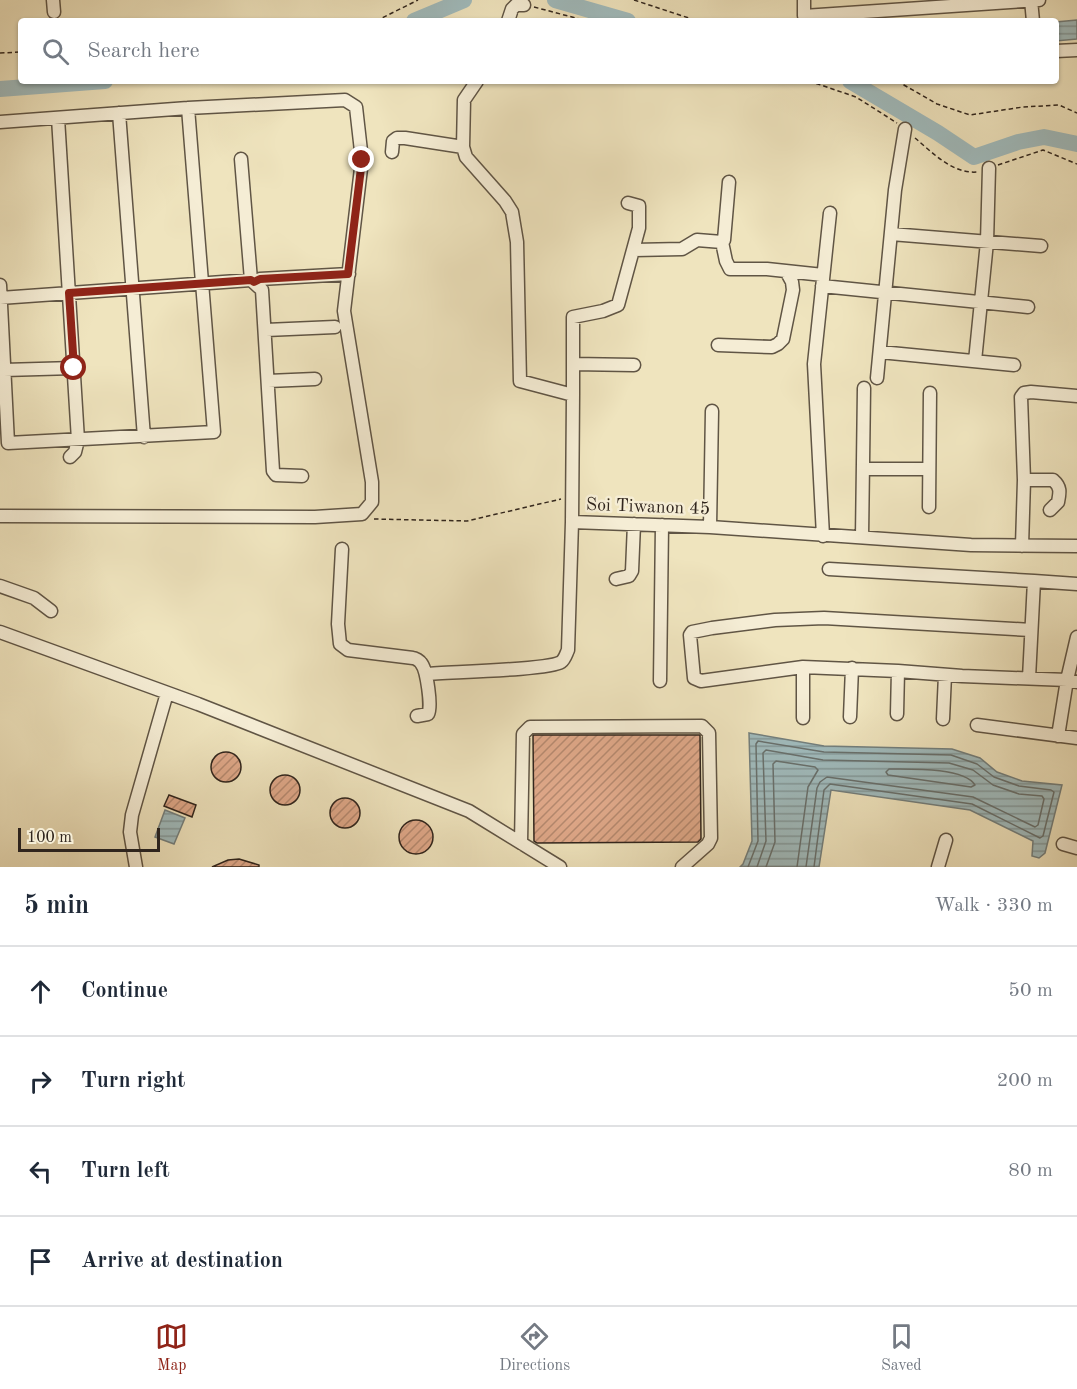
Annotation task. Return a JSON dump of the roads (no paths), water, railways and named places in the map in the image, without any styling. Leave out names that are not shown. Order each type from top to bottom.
[{"type":"street","points":[[804,0],[804,16],[1038,0]]},
{"type":"street","points":[[1031,0],[1033,18]]},
{"type":"street","points":[[509,18],[516,5],[524,5]]},
{"type":"street","points":[[1059,51],[1077,50]]},
{"type":"street","points":[[475,84],[464,100],[463,147],[466,157],[512,212],[517,242],[520,381],[573,395]]},
{"type":"street","points":[[0,122],[188,108],[345,100],[356,107],[362,160],[344,311],[372,482],[372,502],[362,514],[315,517],[0,516]]},
{"type":"street","points":[[0,285],[8,443],[214,432],[188,108]]},
{"type":"street","points":[[119,113],[144,437]]},
{"type":"street","points":[[58,118],[78,440],[75,452],[70,457]]},
{"type":"street","points":[[877,378],[904,129]]},
{"type":"street","points":[[392,152],[393,141],[397,138],[463,147]]},
{"type":"street","points":[[241,159],[253,281],[262,290],[274,474],[303,476]]},
{"type":"street","points":[[975,361],[987,242],[989,168]]},
{"type":"street","points":[[729,182],[722,242],[730,269],[786,271],[822,281],[885,292],[1028,307]]},
{"type":"street","points":[[628,203],[639,206],[640,221],[634,250],[682,249],[697,240],[722,242]]},
{"type":"street","points":[[824,536],[814,364],[830,213]]},
{"type":"street","points":[[891,234],[1041,246]]},
{"type":"street","name":"Soi Tiwanon 45","points":[[634,250],[618,305],[603,311],[573,317],[572,522],[711,527],[971,545],[1077,546]]},
{"type":"street","points":[[718,345],[772,346],[783,339],[792,290],[792,282],[786,271]]},
{"type":"street","points":[[0,298],[348,274]]},
{"type":"street","points":[[266,330],[334,327]]},
{"type":"street","points":[[880,352],[1014,365]]},
{"type":"street","points":[[573,364],[634,365]]},
{"type":"street","points":[[4,370],[74,368]]},
{"type":"street","points":[[268,381],[315,380]]},
{"type":"street","points":[[862,537],[864,387]]},
{"type":"street","points":[[1022,546],[1024,480],[1021,397],[1024,393],[1031,392],[1077,396]]},
{"type":"street","points":[[929,507],[930,393]]},
{"type":"street","points":[[711,527],[712,411]]},
{"type":"street","points":[[863,469],[929,469]]},
{"type":"street","points":[[1024,480],[1053,480],[1056,483],[1060,493],[1058,502],[1050,510]]},
{"type":"street","points":[[427,674],[539,666],[560,662],[566,656],[572,522]]},
{"type":"street","points":[[616,579],[629,576],[632,571],[634,524]]},
{"type":"street","points":[[660,681],[662,525]]},
{"type":"street","points":[[342,549],[338,624],[340,644],[348,650],[413,658],[421,662],[427,674],[431,709],[428,714],[417,716]]},
{"type":"street","points":[[829,569],[1077,584]]},
{"type":"street","points":[[1029,678],[1034,581]]},
{"type":"street","points":[[0,586],[34,598],[51,611]]},
{"type":"street","points":[[1031,630],[824,618],[775,620],[712,628],[693,632],[690,635],[695,680],[701,681],[803,667],[1072,681]]},
{"type":"street","points":[[0,632],[167,693],[469,811],[560,867]]},
{"type":"street","points":[[1058,736],[1072,681],[1077,637]]},
{"type":"street","points":[[802,718],[803,667]]},
{"type":"street","points":[[850,717],[852,668]]},
{"type":"street","points":[[897,714],[898,671]]},
{"type":"street","points":[[943,719],[945,675]]},
{"type":"street","points":[[136,867],[130,832],[132,815],[167,693]]},
{"type":"street","points":[[977,725],[1077,738]]},
{"type":"street","points":[[520,843],[523,734],[526,729],[702,726],[709,734],[711,838],[708,844],[682,867]]},
{"type":"street","points":[[938,867],[946,840]]},
{"type":"street","points":[[1063,844],[1077,848]]},
{"type":"water","points":[[1077,20],[1077,39],[1059,41],[1059,22]]},
{"type":"water","points":[[749,733],[824,746],[952,749],[980,758],[997,772],[1022,781],[1062,785],[1045,853],[1039,858],[1032,856],[1033,841],[970,810],[831,790],[819,867],[740,867],[752,841]]},
{"type":"water","points":[[165,810],[185,818],[174,844],[155,837]]},
{"type":"waterway","points":[[421,18],[464,0]]},
{"type":"waterway","points":[[555,0],[618,18]]},
{"type":"waterway","points":[[0,89],[66,84]]},
{"type":"waterway","points":[[855,84],[974,157],[1018,142],[1044,137],[1077,144]]}]
